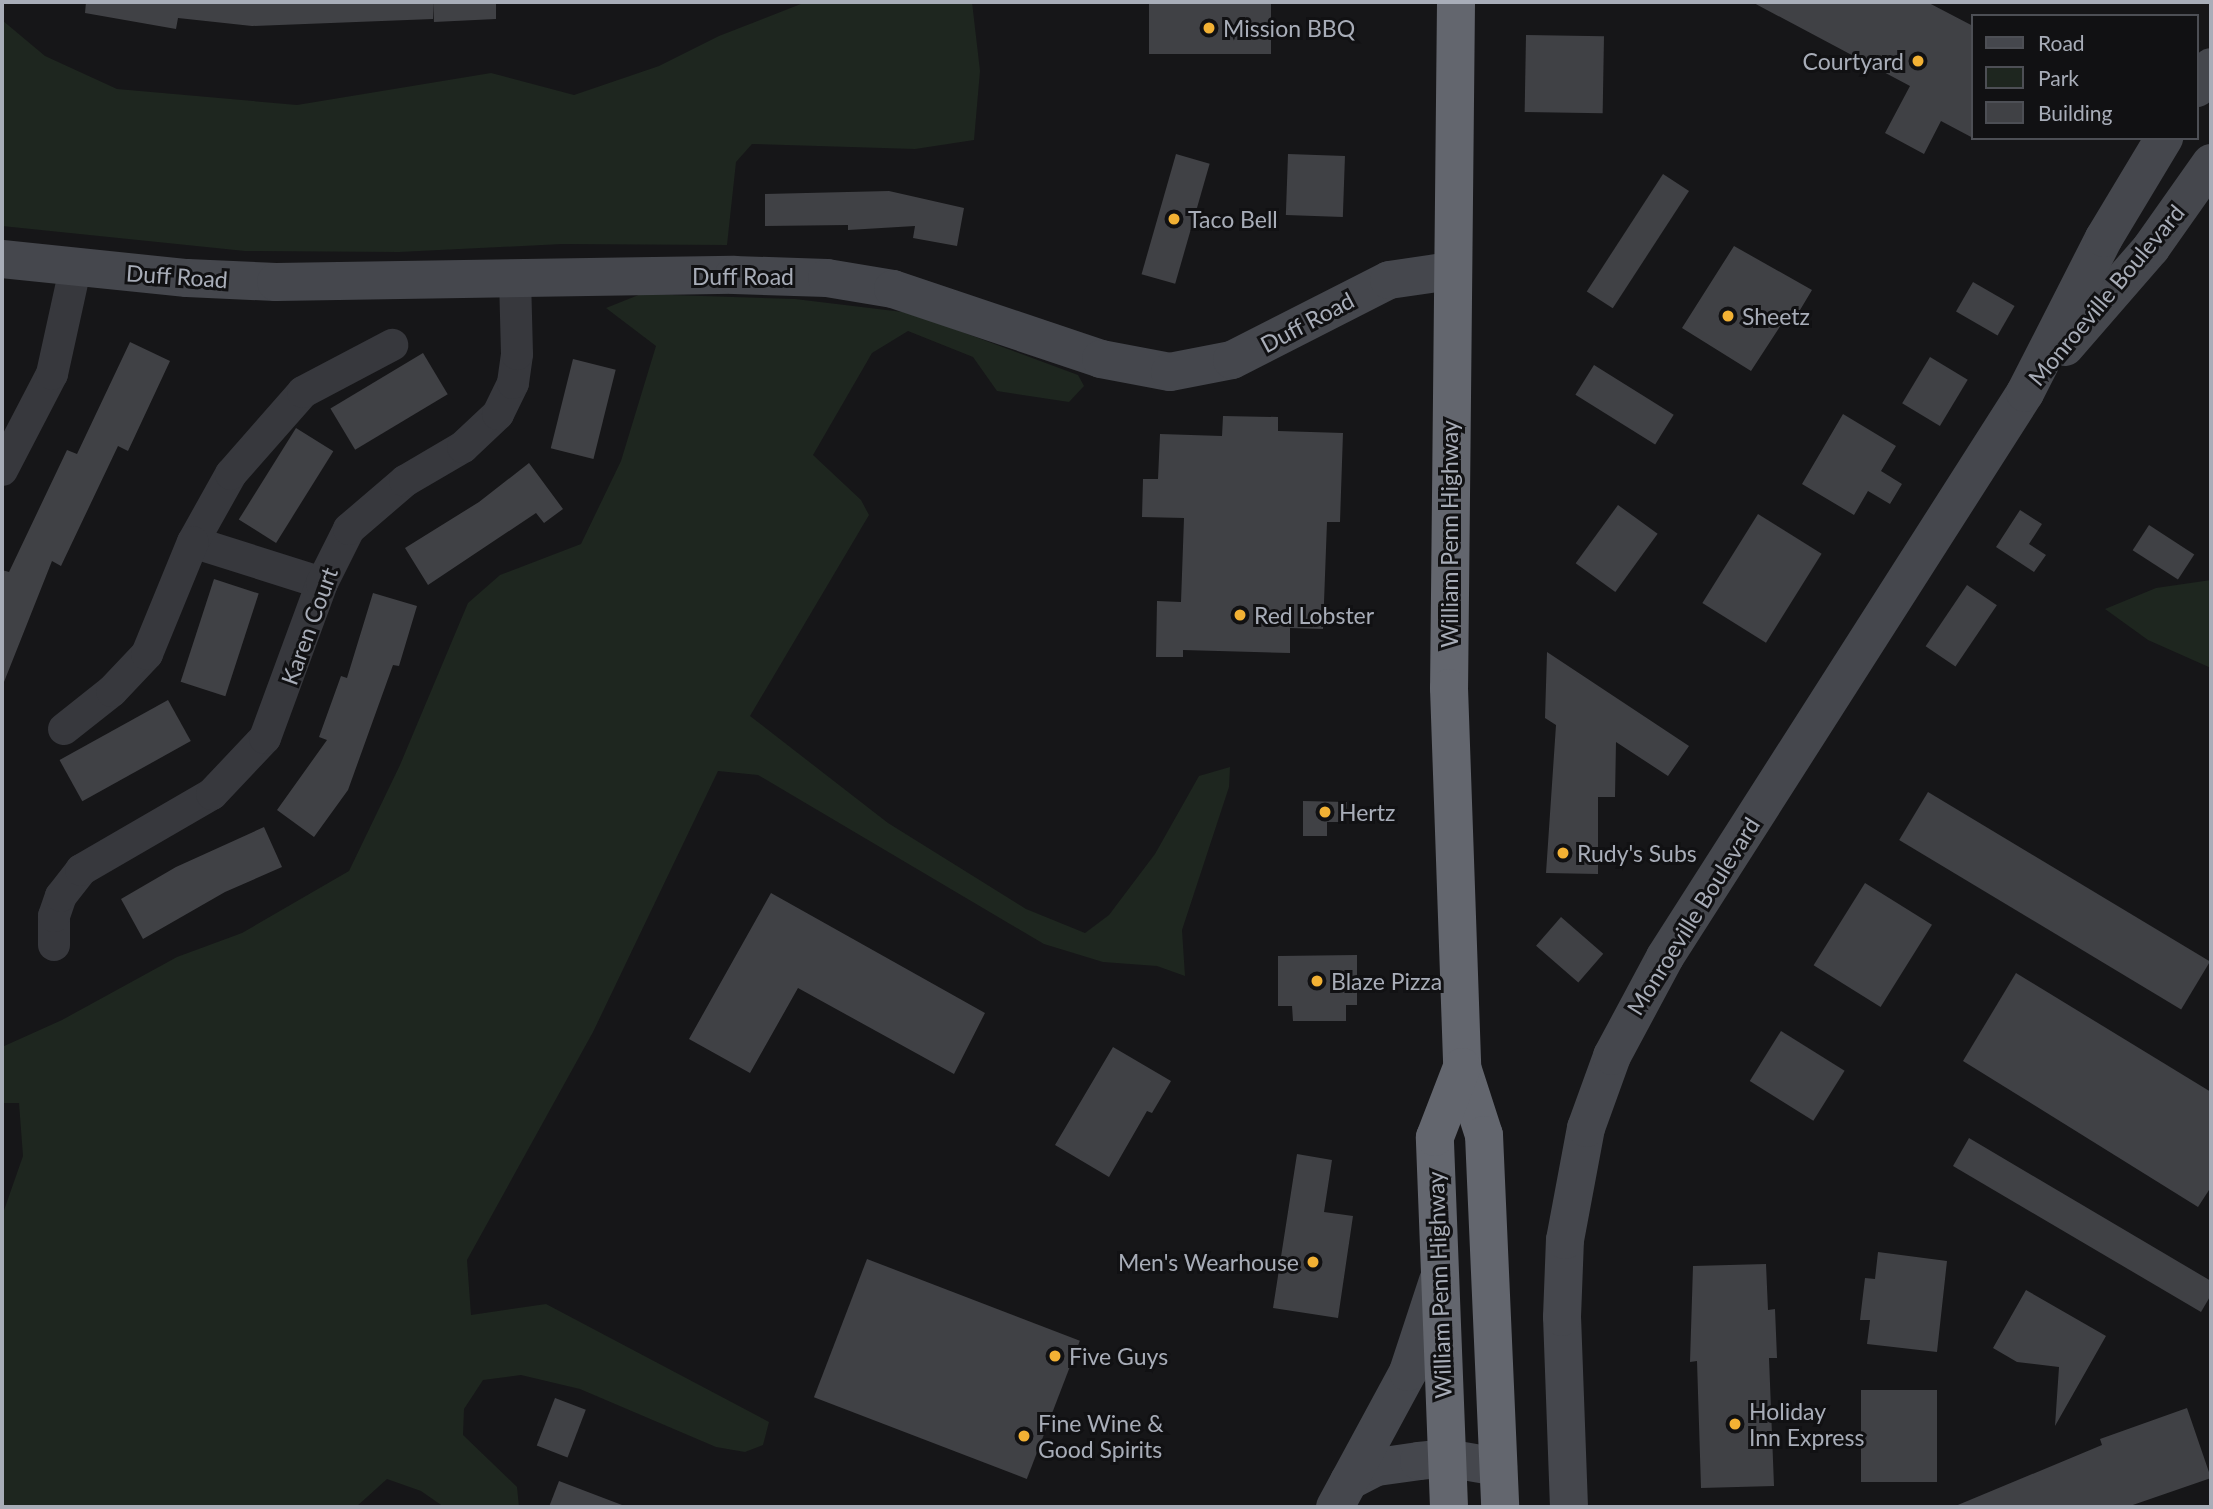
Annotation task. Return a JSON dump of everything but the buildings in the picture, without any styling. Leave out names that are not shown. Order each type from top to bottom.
[{"type":"highway","name":"William Penn Highway","points":[[1456,2],[1448,639],[1462,1067],[1484,1135],[1500,1507]]},
{"type":"highway","name":"William Penn Highway","points":[[1448,1483],[1438,1281],[1435,1137],[1462,1067]]},
{"type":"main road","points":[[2199,85],[2211,67]]},
{"type":"main road","name":"Monroeville Boulevard","points":[[1569,1507],[1562,1317],[1565,1240],[1586,1128],[1612,1056],[1665,957],[2025,393],[2104,238],[2163,140]]},
{"type":"main road","name":"Monroeville Boulevard","points":[[2025,393],[2151,248],[2211,163]]},
{"type":"main road","name":"Duff Road","points":[[2,260],[75,269],[276,282],[734,275],[860,282],[929,300],[1101,359],[1170,372],[1233,360],[1389,280],[1451,271]]},
{"type":"main road","points":[[1348,1499],[1408,1372],[1438,1281]]},
{"type":"main road","points":[[1348,1499],[1377,1466],[1448,1483],[1498,1467]]},
{"type":"street","points":[[2,470],[52,374],[75,269]]},
{"type":"street","name":"Karen Court","points":[[54,945],[54,916],[61,896],[81,870],[212,794],[265,738],[322,583],[349,529],[371,507],[463,446],[498,414],[513,383],[517,354],[515,279]]},
{"type":"street","points":[[64,729],[112,691],[147,654],[193,542],[231,474],[303,392],[392,345]]},
{"type":"street","points":[[193,542],[322,583]]},
{"type":"green space","points":[[806,2],[972,2],[980,71],[974,140],[915,149],[752,144],[736,162],[727,245],[562,244],[399,252],[245,251],[2,226],[2,20],[45,56],[117,89],[297,105],[491,73],[574,95],[659,66],[719,36]]},
{"type":"green space","points":[[641,294],[795,299],[911,313],[1078,375],[1084,386],[1069,402],[997,391],[973,357],[908,331],[872,353],[813,455],[861,500],[869,515],[750,716],[888,823],[1026,909],[1085,933],[1109,915],[1155,854],[1199,776],[1230,767],[1229,787],[1182,930],[1185,976],[1157,966],[1103,962],[1044,944],[758,775],[718,771],[593,1032],[467,1260],[471,1315],[546,1304],[769,1422],[763,1445],[745,1452],[716,1447],[580,1389],[521,1375],[483,1380],[464,1409],[463,1435],[517,1487],[519,1507],[444,1507],[421,1491],[387,1479],[356,1507],[2,1507],[2,1216],[23,1156],[19,1103],[2,1103],[2,1047],[62,1020],[177,957],[242,933],[349,871],[400,765],[468,603],[500,575],[581,544],[621,461],[656,346],[606,308]]},
{"type":"green space","points":[[2211,580],[2211,668],[2148,640],[2105,609],[2156,588]]},
{"type":"place","name":"Mission BBQ","points":[[1209,28]]},
{"type":"place","name":"Courtyard","points":[[1918,61]]},
{"type":"place","name":"Taco Bell","points":[[1174,219]]},
{"type":"place","name":"Sheetz","points":[[1728,316]]},
{"type":"place","name":"Red Lobster","points":[[1240,615]]},
{"type":"place","name":"Hertz","points":[[1325,812]]},
{"type":"place","name":"Rudy's Subs","points":[[1563,853]]},
{"type":"place","name":"Blaze Pizza","points":[[1317,981]]},
{"type":"place","name":"Men's Wearhouse","points":[[1313,1262]]},
{"type":"place","name":"Five Guys","points":[[1055,1356]]},
{"type":"place","name":"Holiday Inn Express","points":[[1735,1424]]},
{"type":"place","name":"Fine Wine & Good Spirits","points":[[1024,1436]]}]
